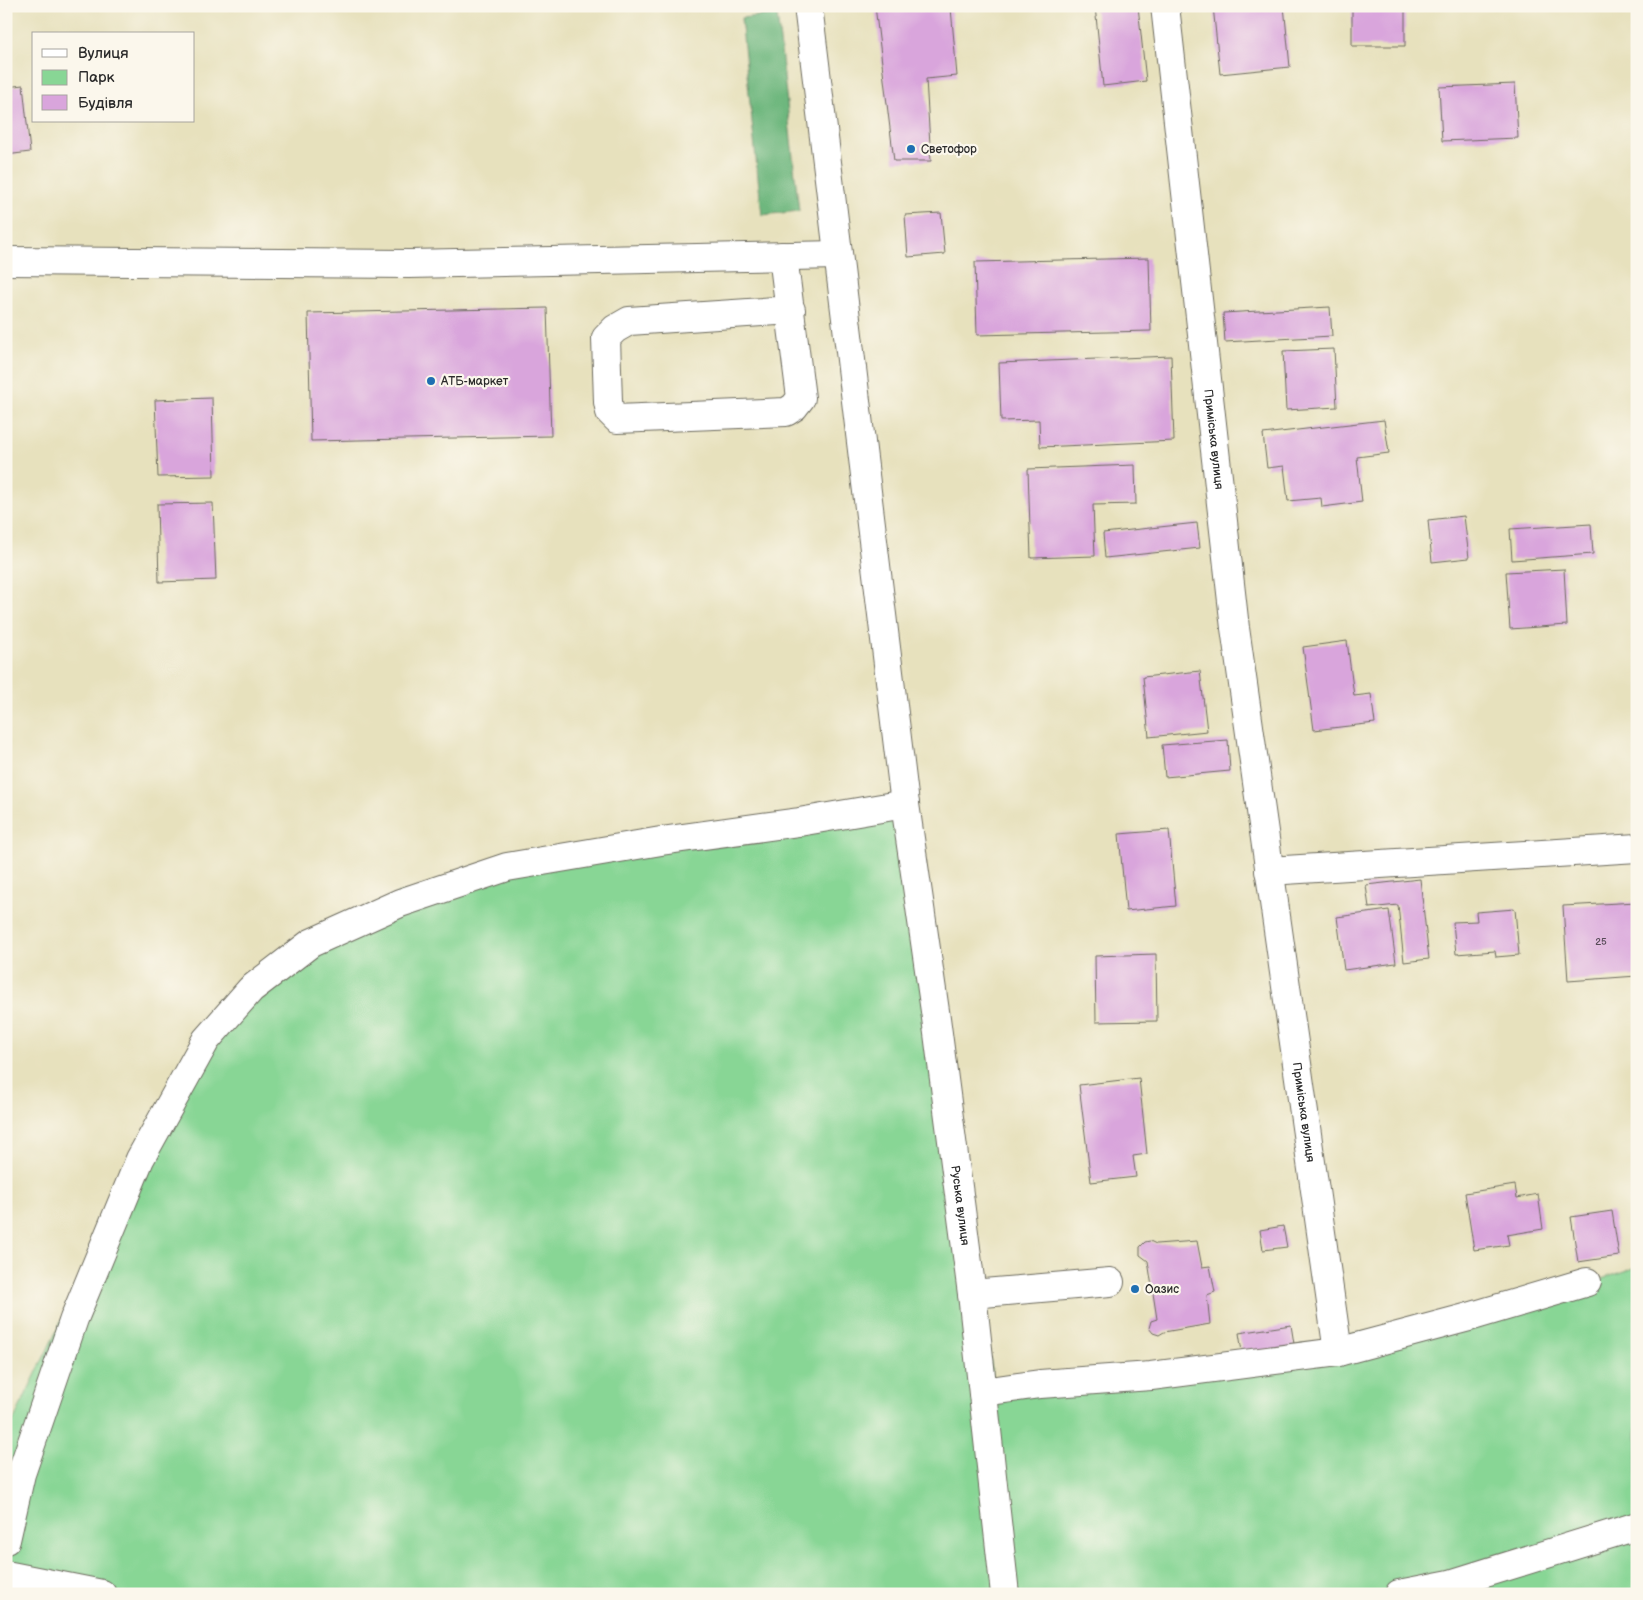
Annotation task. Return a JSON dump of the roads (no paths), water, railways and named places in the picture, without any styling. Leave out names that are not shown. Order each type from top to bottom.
[{"type":"main road","name":"Руська вулиця","points":[[808,6],[905,804],[936,1018],[972,1294],[1005,1594]]},
{"type":"main road","name":"Приміська вулиця","points":[[1165,6],[1234,628],[1338,1352]]},
{"type":"main road","points":[[6,261],[410,264],[838,255]]},
{"type":"main road","points":[[783,256],[791,310],[801,398],[794,407],[786,412],[617,419],[610,412],[606,338],[615,329],[629,321],[791,310]]},
{"type":"main road","points":[[6,1540],[21,1474],[74,1318],[140,1159],[206,1040],[251,989],[311,943],[400,903],[507,868],[661,841],[799,822],[905,804]]},
{"type":"main road","points":[[1269,872],[1637,848]]},
{"type":"main road","points":[[972,1294],[1110,1282]]},
{"type":"main road","points":[[983,1392],[1040,1384],[1151,1376],[1338,1352],[1587,1282]]},
{"type":"main road","points":[[1399,1594],[1450,1584],[1637,1526]]},
{"type":"main road","points":[[6,1574],[102,1594]]},
{"type":"place","name":"Светофор","points":[[911,149]]},
{"type":"place","name":"АТБ-маркет","points":[[431,381]]},
{"type":"place","name":"Оазис","points":[[1135,1289]]}]
